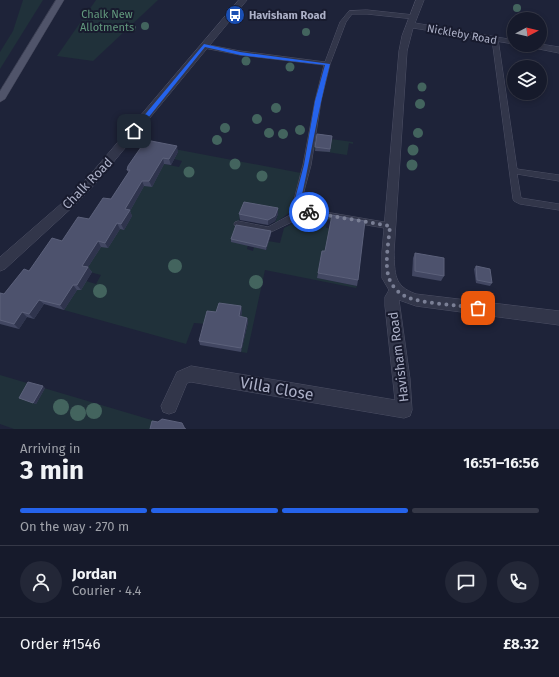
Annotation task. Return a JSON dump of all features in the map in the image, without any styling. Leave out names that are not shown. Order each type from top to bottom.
[{"type":"main road","points":[[0,99],[60,0]]},
{"type":"street","name":"Chalk Road","points":[[0,265],[73,200],[93,179],[124,144],[243,0]]},
{"type":"street","points":[[420,0],[403,51],[390,226],[388,272],[390,280],[397,291],[404,296],[416,300],[559,318]]},
{"type":"street","name":"Nickleby Road","points":[[412,21],[507,41]]},
{"type":"street","points":[[547,48],[559,50]]},
{"type":"street","name":"Havisham Road","points":[[397,291],[392,297],[392,306],[402,379],[404,410]]},
{"type":"street","name":"Villa Close","points":[[169,406],[182,377],[191,374],[404,410]]},
{"type":"lane","points":[[293,218],[307,165],[318,101],[327,64],[343,22],[351,12],[367,12],[412,21]]},
{"type":"lane","points":[[495,39],[517,199],[520,201],[559,208]]},
{"type":"lane","points":[[204,46],[240,53],[327,64]]},
{"type":"lane","points":[[513,171],[559,178]]},
{"type":"lane","points":[[238,224],[269,230],[302,213],[312,212],[390,226]]},
{"type":"green space","points":[[23,0],[43,0],[0,69],[0,52],[13,31]]},
{"type":"green space","name":"Chalk New Allotments","points":[[96,0],[158,0],[93,61],[57,56]]},
{"type":"green space","points":[[316,137],[353,142],[353,144],[349,143],[347,155],[313,150]]},
{"type":"green space","points":[[153,145],[301,173],[289,213],[275,223],[278,214],[244,208],[235,230],[248,245],[247,249],[253,251],[254,247],[266,250],[268,241],[280,243],[284,228],[310,215],[354,222],[354,225],[327,220],[326,228],[330,228],[328,257],[321,256],[319,267],[327,268],[318,278],[357,286],[356,288],[265,270],[247,353],[241,352],[248,322],[240,321],[242,311],[207,324],[194,323],[186,344],[64,310],[74,294],[59,282],[86,281],[96,284],[101,275],[86,271],[95,223],[124,230],[132,216],[122,213],[135,202],[143,186],[148,186],[144,160],[179,167],[182,161],[174,159],[178,153]]},
{"type":"green space","points":[[0,375],[155,421],[151,429],[14,429],[0,424]]},
{"type":"building","points":[[317,134],[332,136],[330,149],[315,147]]},
{"type":"building","points":[[146,140],[177,146],[169,159],[163,158],[149,181],[142,181],[125,209],[130,210],[121,224],[117,223],[105,243],[98,241],[82,266],[88,267],[77,285],[73,285],[60,305],[39,300],[29,314],[22,312],[14,324],[0,320],[0,293],[4,294],[24,269],[29,271],[52,238],[62,241],[78,217],[89,219],[103,198],[111,199],[130,170],[127,170],[128,166]]},
{"type":"building","points":[[244,202],[278,208],[275,216],[268,220],[239,214]]},
{"type":"building","points":[[332,215],[365,221],[358,280],[318,273],[322,251],[325,251]]},
{"type":"building","points":[[236,225],[271,231],[266,247],[231,239]]},
{"type":"building","points":[[415,253],[444,258],[444,276],[415,271]]},
{"type":"building","points":[[476,266],[490,269],[492,283],[477,280]]},
{"type":"building","points":[[219,303],[241,306],[239,316],[247,318],[241,348],[199,341],[207,311],[216,312]]},
{"type":"building","points":[[28,382],[43,386],[33,403],[19,398]]},
{"type":"building","points":[[162,419],[182,423],[185,429],[150,429],[152,421],[158,422]]},
{"type":"way so far","points":[[309,212],[345,217],[390,226],[388,272],[389,278],[397,291],[411,299],[478,308]]},
{"type":"place","name":"Havisham Road","points":[[235,15]]},
{"type":"route","points":[[134,131],[204,46],[240,53],[327,64],[318,101],[307,165],[293,218],[302,213],[309,212]]}]
